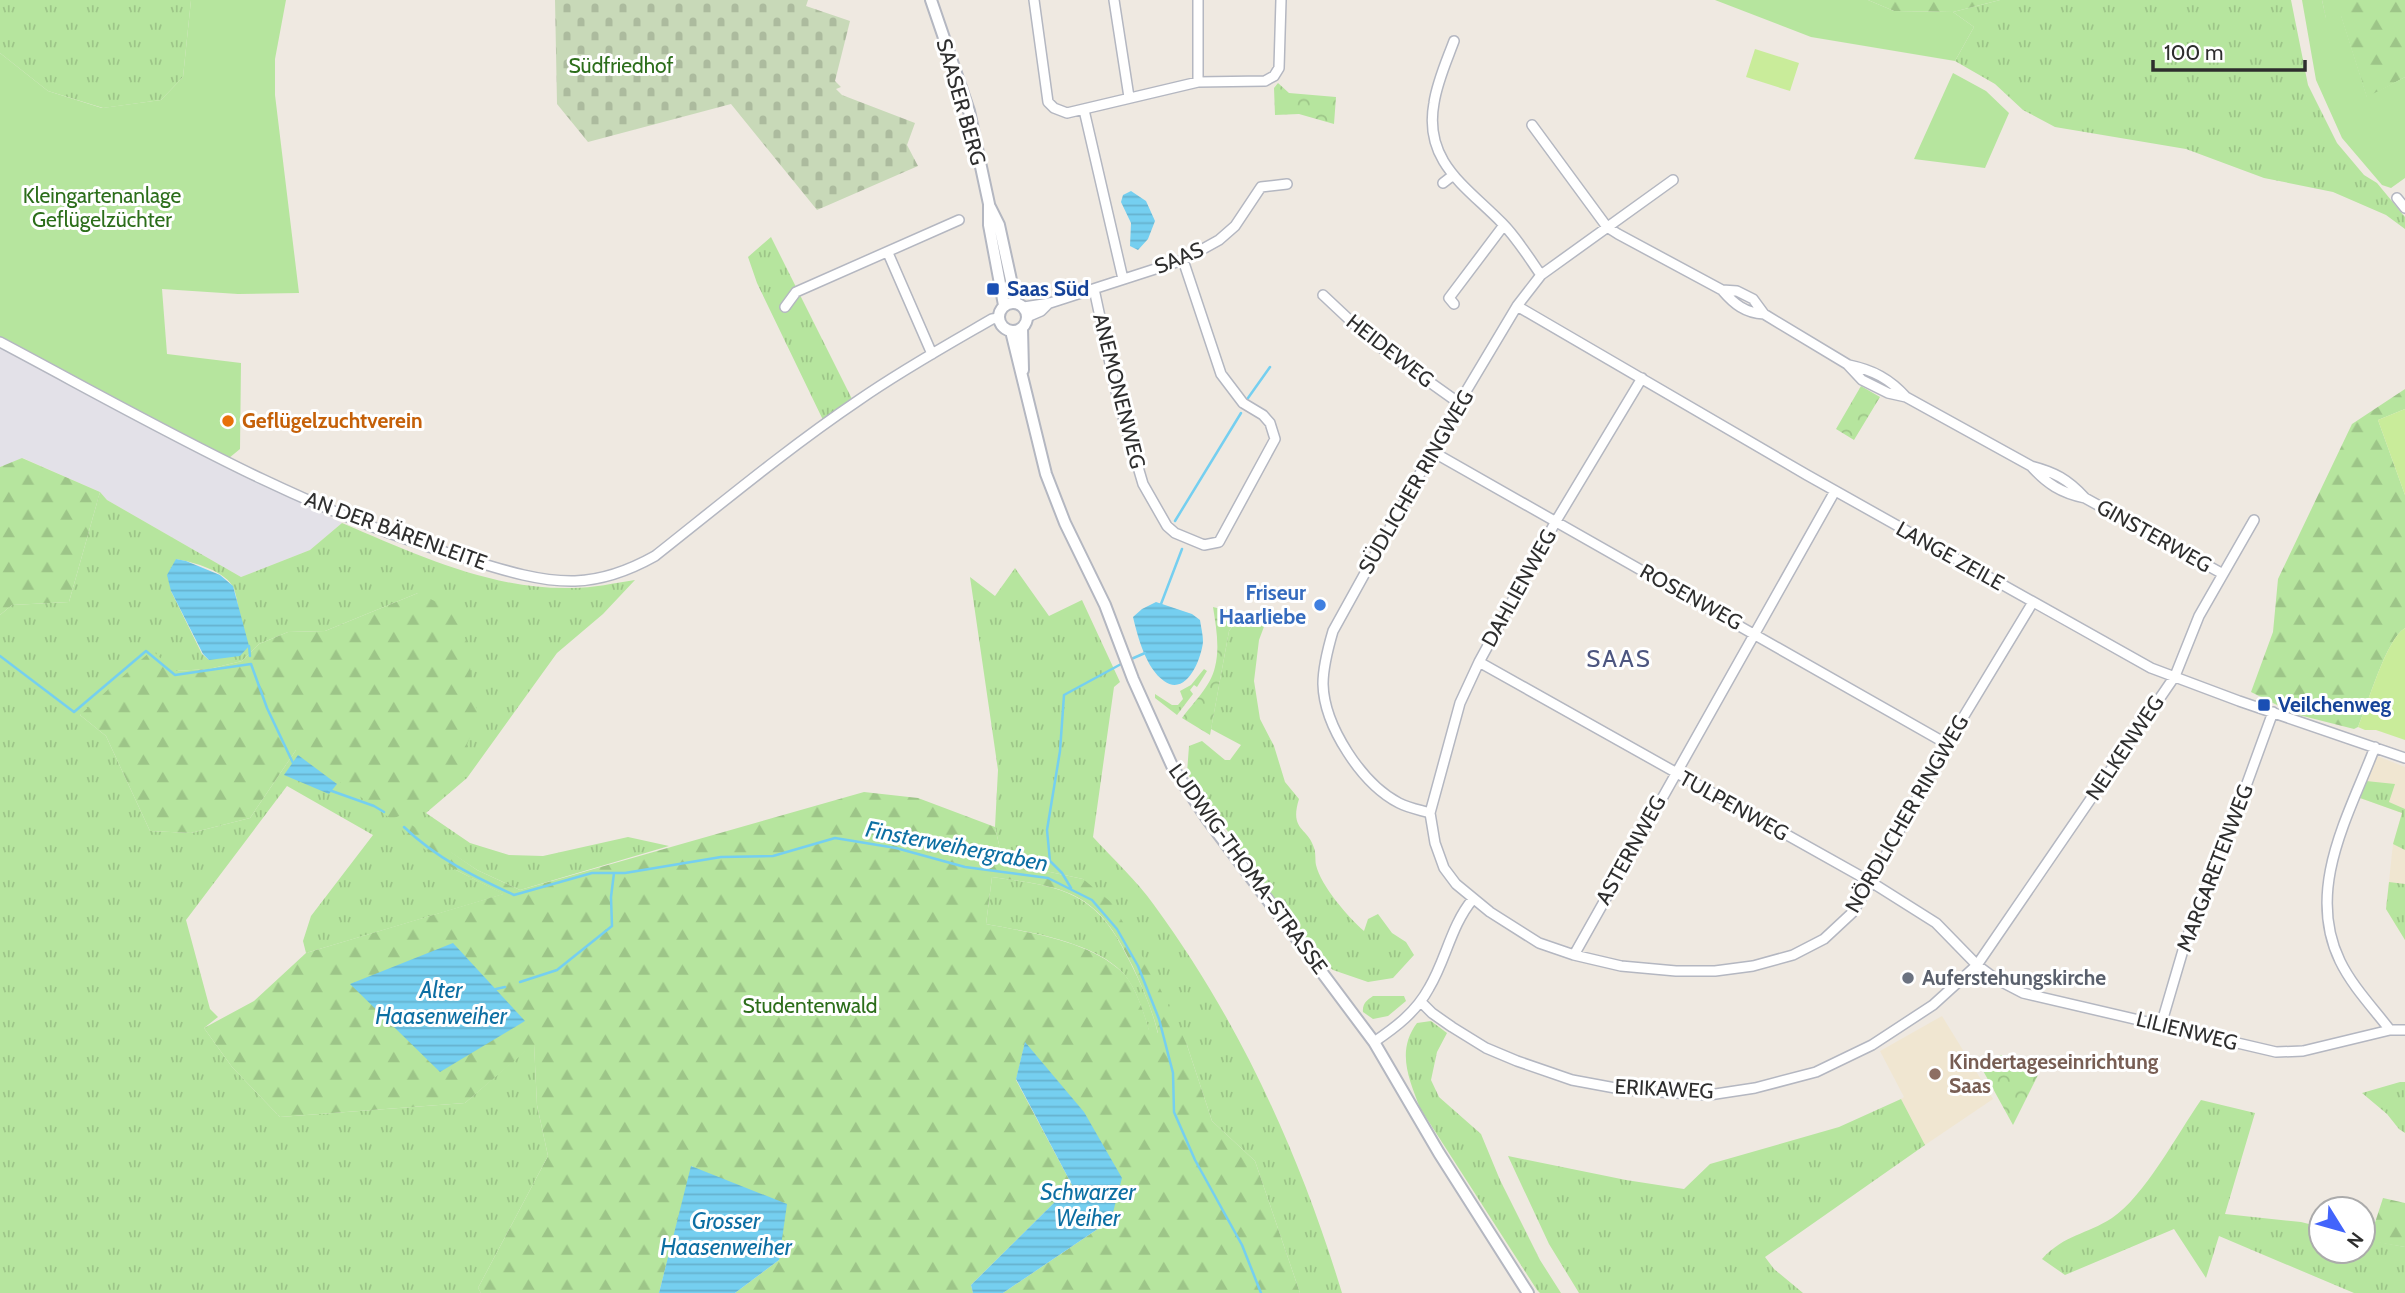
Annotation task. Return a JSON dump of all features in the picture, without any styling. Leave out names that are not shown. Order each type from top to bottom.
[{"type":"street","name":"SAASER BERG","points":[[931,0],[968,111],[989,204],[989,225],[1018,315]]},
{"type":"street","points":[[1034,0],[1048,102],[1054,108],[1067,113],[1198,82],[1265,81],[1274,76],[1279,68],[1281,0]]},
{"type":"street","points":[[1114,0],[1129,97]]},
{"type":"street","points":[[1198,0],[1198,82]]},
{"type":"street","points":[[1454,41],[1433,103],[1434,136],[1440,157],[1452,176],[1504,225],[1541,275]]},
{"type":"street","points":[[1084,110],[1124,279]]},
{"type":"street","points":[[1532,125],[1607,226]]},
{"type":"street","points":[[1443,183],[1452,176]]},
{"type":"street","name":"SÜDLICHER RINGWEG","points":[[1430,813],[1397,802],[1374,783],[1354,761],[1337,736],[1327,713],[1323,685],[1325,662],[1333,631],[1459,403],[1517,306],[1541,275],[1673,180]]},
{"type":"street","name":"SAAS","points":[[1018,315],[1041,311],[1050,303],[1183,260],[1219,240],[1235,226],[1261,187],[1286,184]]},
{"type":"street","points":[[2397,198],[2405,208]]},
{"type":"street","points":[[785,307],[796,292],[959,220]]},
{"type":"street","points":[[1454,304],[1449,298],[1504,225]]},
{"type":"street","name":"GINSTERWEG","points":[[1607,226],[1722,290],[1737,291],[1753,299],[1764,314],[1847,364],[1869,369],[1893,382],[1906,397],[2031,466],[2044,481],[2055,488],[2068,495],[2085,498],[2223,574]]},
{"type":"street","points":[[888,253],[932,354]]},
{"type":"street","name":"ANEMONENWEG","points":[[1094,289],[1117,396],[1143,484],[1167,526],[1175,533],[1204,545],[1219,542],[1275,439],[1270,423],[1263,415],[1243,403],[1221,374],[1183,260]]},
{"type":"street","name":"HEIDEWEG","points":[[1323,295],[1372,341],[1459,403]]},
{"type":"street","name":"LANGE ZEILE","points":[[1517,306],[1835,491],[2151,668],[2405,758]]},
{"type":"street","points":[[1018,315],[1004,328],[999,318],[1018,315]]},
{"type":"street","name":"LUDWIG-THOMA-STRASSE","points":[[1018,315],[1017,356],[1046,474],[1065,523],[1105,605],[1157,737],[1173,768],[1216,831],[1374,1042],[1438,1153],[1528,1293]]},
{"type":"street","name":"AN DER BÄRENLEITE","points":[[0,342],[295,495],[348,518],[491,566],[552,580],[573,581],[608,576],[635,567],[655,556],[860,399],[992,319],[999,318]]},
{"type":"street","name":"DAHLIENWEG","points":[[1430,813],[1460,703],[1479,662],[1556,521],[1642,378]]},
{"type":"street","name":"ROSENWEG","points":[[1433,452],[1947,744]]},
{"type":"street","name":"ASTERNWEG","points":[[1574,955],[1835,491]]},
{"type":"street","name":"NELKENWEG","points":[[1977,965],[2175,676],[2199,615],[2254,520]]},
{"type":"street","name":"NÖRDLICHER RINGWEG","points":[[1430,813],[1435,842],[1444,868],[1456,884],[1473,899],[1539,943],[1574,955],[1621,966],[1676,971],[1715,971],[1753,966],[1793,955],[1824,939],[1853,912],[1947,744],[2033,603]]},
{"type":"street","name":"TULPENWEG","points":[[1479,662],[1871,882],[1936,923],[1977,965]]},
{"type":"street","name":"MARGARETENWEG","points":[[2161,1025],[2186,940],[2273,712]]},
{"type":"street","points":[[2375,747],[2336,847],[2329,871],[2325,902],[2340,962],[2390,1030]]},
{"type":"street","points":[[1374,1042],[1403,1022],[1421,1002],[1466,908],[1473,899]]},
{"type":"street","name":"ERIKAWEG","points":[[1421,1002],[1432,1013],[1486,1048],[1572,1080],[1626,1090],[1709,1095],[1755,1088],[1816,1072],[1871,1045],[1933,1005],[1977,965]]},
{"type":"street","name":"LILIENWEG","points":[[1977,965],[2023,993],[2276,1052],[2303,1052],[2390,1030],[2405,1030]]},
{"type":"shaded area","points":[[0,346],[342,523],[310,550],[241,577],[107,500],[100,492],[23,458],[0,467]]},
{"type":"shaded area","points":[[2377,756],[2405,767],[2405,940],[2386,909],[2393,844],[2402,813],[2360,798]]},
{"type":"shaded area","name":"Kindertageseinrichtung Saas","points":[[1942,1016],[1993,1099],[1925,1145],[1880,1051]]},
{"type":"green space","points":[[0,0],[191,0],[183,77],[161,100],[103,108],[48,91],[0,53]]},
{"type":"green space","name":"Kleingartenanlage Geflügelzüchter","points":[[191,0],[286,0],[275,59],[275,95],[299,293],[238,294],[162,289],[167,354],[241,363],[240,449],[229,458],[0,338],[0,53],[48,91],[102,108],[161,100],[183,77]]},
{"type":"green space","name":"Südfriedhof","points":[[555,0],[808,0],[806,6],[850,21],[835,81],[841,87],[836,89],[842,95],[915,123],[907,145],[918,166],[817,210],[731,104],[588,142],[557,104]]},
{"type":"green space","points":[[1715,0],[1868,0],[1894,11],[1953,12],[1974,27],[1955,61],[1811,37]]},
{"type":"green space","points":[[1868,0],[2000,0],[1953,12],[1894,11]]},
{"type":"green space","points":[[2000,0],[2291,0],[2308,85],[2337,143],[2364,175],[2377,183],[2405,217],[2405,229],[2386,215],[2333,192],[2264,178],[2186,149],[2055,127],[2023,110],[1995,84],[1955,61],[1974,27],[1953,12]]},
{"type":"green space","points":[[2302,0],[2322,0],[2326,18],[2341,15],[2367,97],[2405,77],[2405,178],[2391,188],[2382,185],[2342,138],[2316,80]]},
{"type":"green space","points":[[2322,0],[2405,0],[2405,77],[2367,98],[2341,16],[2326,19]]},
{"type":"green space","points":[[1755,49],[1799,63],[1790,91],[1746,77]]},
{"type":"green space","points":[[1953,73],[1986,91],[2009,113],[1985,168],[1914,159]]},
{"type":"green space","points":[[1278,83],[1289,93],[1336,97],[1334,124],[1299,114],[1275,115],[1274,88]]},
{"type":"green space","points":[[771,237],[852,399],[823,420],[757,283],[748,257]]},
{"type":"green space","points":[[1861,386],[1880,397],[1854,440],[1836,429]]},
{"type":"green space","points":[[2405,389],[2405,409],[2378,420],[2405,495],[2405,628],[2391,645],[2358,727],[2354,729],[2295,714],[2251,692],[2273,632],[2278,579],[2352,424]]},
{"type":"green space","points":[[2405,409],[2405,495],[2378,420]]},
{"type":"green space","points":[[22,458],[100,492],[69,602],[12,605],[0,615],[0,467]]},
{"type":"green space","points":[[100,492],[107,500],[241,577],[310,550],[342,523],[425,558],[512,583],[572,588],[635,580],[603,614],[557,653],[467,778],[426,813],[470,843],[509,855],[543,856],[628,837],[669,846],[520,890],[477,870],[450,852],[456,870],[504,894],[306,953],[303,941],[311,916],[373,835],[287,786],[186,920],[210,1009],[218,1017],[204,1028],[232,1067],[280,1117],[465,1103],[534,1043],[537,1105],[548,1156],[478,1288],[481,1293],[0,1293],[0,615],[12,605],[69,602]],"holes":[[[176,559],[217,572],[230,583],[235,592],[240,616],[209,660],[202,654],[171,591]],[[418,593],[296,750],[250,818],[191,833],[150,831],[106,736],[80,715],[174,671],[209,669],[242,661],[259,644],[288,632],[325,631]]]},
{"type":"green space","points":[[1015,568],[1049,616],[1082,600],[1120,682],[1114,687],[1093,837],[1154,905],[1214,996],[1240,1043],[1287,1140],[1342,1293],[1300,1293],[1255,1161],[1212,1121],[1187,1045],[1083,879],[1003,862],[995,827],[998,770],[970,577],[995,596]]},
{"type":"green space","name":"Studentenwald","points":[[418,593],[447,607],[464,631],[478,716],[455,776],[425,805],[392,819],[409,823],[477,870],[520,890],[864,792],[918,798],[995,827],[1003,862],[1083,879],[1112,903],[1157,982],[1187,1045],[1212,1121],[1255,1161],[1300,1293],[1003,1293],[1111,1220],[1025,1043],[1016,1080],[1072,1185],[971,1285],[973,1293],[735,1293],[779,1260],[692,1166],[659,1293],[481,1293],[478,1288],[548,1156],[537,1105],[534,1044],[465,1103],[280,1117],[232,1067],[204,1028],[254,1001],[306,953],[503,894],[456,870],[415,843],[391,819],[296,750],[250,818],[191,833],[150,831],[106,736],[80,715],[152,650],[174,671],[209,669],[242,661],[259,644],[288,632],[325,631]],"holes":[[[992,877],[1061,890],[1093,908],[1107,922],[1120,942],[1150,1007],[1158,1033],[1149,1030],[1127,977],[1109,961],[1058,939],[986,924]]]},
{"type":"green space","points":[[1213,607],[1241,614],[1229,631],[1210,735],[1182,718],[1206,688],[1215,667],[1217,645]]},
{"type":"green space","points":[[1250,616],[1257,617],[1265,624],[1259,640],[1254,681],[1260,719],[1274,746],[1285,782],[1299,799],[1296,817],[1298,823],[1315,850],[1316,865],[1323,882],[1343,910],[1364,931],[1368,919],[1378,914],[1392,933],[1406,942],[1414,955],[1393,978],[1368,982],[1333,970],[1321,960],[1187,773],[1189,746],[1202,741],[1225,760],[1230,760],[1241,745],[1211,729],[1229,631],[1237,621]]},
{"type":"green space","points":[[2405,628],[2405,740],[2358,727],[2384,658],[2398,634]]},
{"type":"green space","points":[[1204,669],[1207,671],[1197,687],[1194,685],[1190,690],[1193,694],[1177,715],[1155,698],[1155,694],[1172,705],[1178,705],[1183,699],[1180,691],[1191,685]]},
{"type":"green space","points":[[2366,781],[2395,784],[2389,802],[2405,809],[2405,850],[2393,844],[2402,813],[2360,798]]},
{"type":"green space","points":[[992,877],[1059,890],[1076,897],[1105,920],[1118,938],[1143,988],[1158,1034],[1149,1031],[1131,984],[1109,961],[1058,939],[986,924]]},
{"type":"green space","points":[[2389,882],[2405,884],[2405,940],[2386,909]]},
{"type":"green space","points":[[1373,996],[1404,996],[1406,1001],[1388,1016],[1373,1019],[1363,1012],[1363,1009],[1365,1002]]},
{"type":"green space","points":[[1431,1021],[1447,1033],[1437,1052],[1431,1080],[1439,1097],[1481,1134],[1500,1180],[1540,1260],[1561,1293],[1540,1293],[1537,1290],[1420,1108],[1406,1065],[1407,1044],[1417,1023]]},
{"type":"green space","points":[[2001,1055],[2043,1065],[2013,1125],[1981,1067]]},
{"type":"green space","points":[[2405,1082],[2405,1133],[2362,1093]]},
{"type":"green space","points":[[1901,1099],[1925,1145],[1765,1257],[1774,1269],[1803,1293],[1579,1293],[1549,1244],[1508,1156],[1684,1189],[1710,1164],[1839,1127]]},
{"type":"green space","points":[[2201,1100],[2255,1113],[2225,1214],[2307,1224],[2307,1265],[2377,1265],[2377,1242],[2405,1247],[2405,1293],[2354,1293],[2219,1236],[2206,1278],[2174,1229],[2065,1275],[2042,1259],[2059,1244],[2112,1218],[2136,1195]]},
{"type":"green space","points":[[2383,1198],[2405,1203],[2405,1247],[2377,1242],[2377,1216]]},
{"type":"water","points":[[1131,191],[1146,201],[1155,221],[1148,239],[1138,250],[1130,246],[1131,223],[1121,202],[1123,195]]},
{"type":"water","points":[[176,559],[220,575],[233,586],[249,646],[240,656],[209,660],[203,654],[171,591],[167,575]]},
{"type":"water","points":[[1156,602],[1192,614],[1200,620],[1203,642],[1199,658],[1191,674],[1179,684],[1172,685],[1164,681],[1152,668],[1137,634],[1133,617]]},
{"type":"water","points":[[298,755],[337,784],[329,794],[284,775]]},
{"type":"water","name":"Alter Haasenweiher","points":[[453,943],[525,1021],[440,1072],[350,984]]},
{"type":"water","name":"Schwarzer Weiher","points":[[1025,1042],[1084,1112],[1122,1178],[1111,1220],[1003,1293],[973,1293],[971,1285],[1072,1185],[1016,1079]]},
{"type":"water","name":"Grosser Haasenweiher","points":[[691,1166],[787,1204],[779,1260],[735,1293],[659,1293]]},
{"type":"waterway","points":[[1248,398],[1270,367]]},
{"type":"waterway","points":[[1175,521],[1241,413]]},
{"type":"waterway","points":[[1161,604],[1182,549]]},
{"type":"waterway","name":"Finsterweihergraben","points":[[249,646],[250,656]]},
{"type":"waterway","points":[[0,656],[74,712],[146,651],[175,675],[251,664],[267,708],[293,763]]},
{"type":"waterway","points":[[1129,660],[1145,653]]},
{"type":"waterway","points":[[1071,888],[1062,873],[1050,861],[1047,830],[1060,751],[1064,695],[1123,663]]},
{"type":"waterway","name":"Finsterweihergraben","points":[[329,790],[384,812]]},
{"type":"waterway","name":"Finsterweihergraben","points":[[404,827],[470,874],[514,895],[592,873],[625,873],[721,857],[773,856],[835,838],[896,848],[965,867],[1048,878],[1092,900],[1117,929],[1138,966],[1159,1019],[1173,1073],[1174,1112],[1195,1160],[1242,1245],[1261,1293]]},
{"type":"waterway","points":[[520,982],[557,970],[612,926],[614,873]]},
{"type":"waterway","points":[[496,989],[505,987]]},
{"type":"place","name":"Saas Süd","points":[[993,289]]},
{"type":"place","name":"Geflügelzuchtverein","points":[[228,421]]},
{"type":"place","name":"Friseur Haarliebe","points":[[1320,605]]},
{"type":"place","name":"Veilchenweg","points":[[2264,705]]},
{"type":"place","name":"Auferstehungskirche","points":[[1908,978]]},
{"type":"place","name":"Kindertageseinrichtung Saas","points":[[1935,1074]]},
{"type":"district","name":"SAAS","points":[[1619,659]]}]
